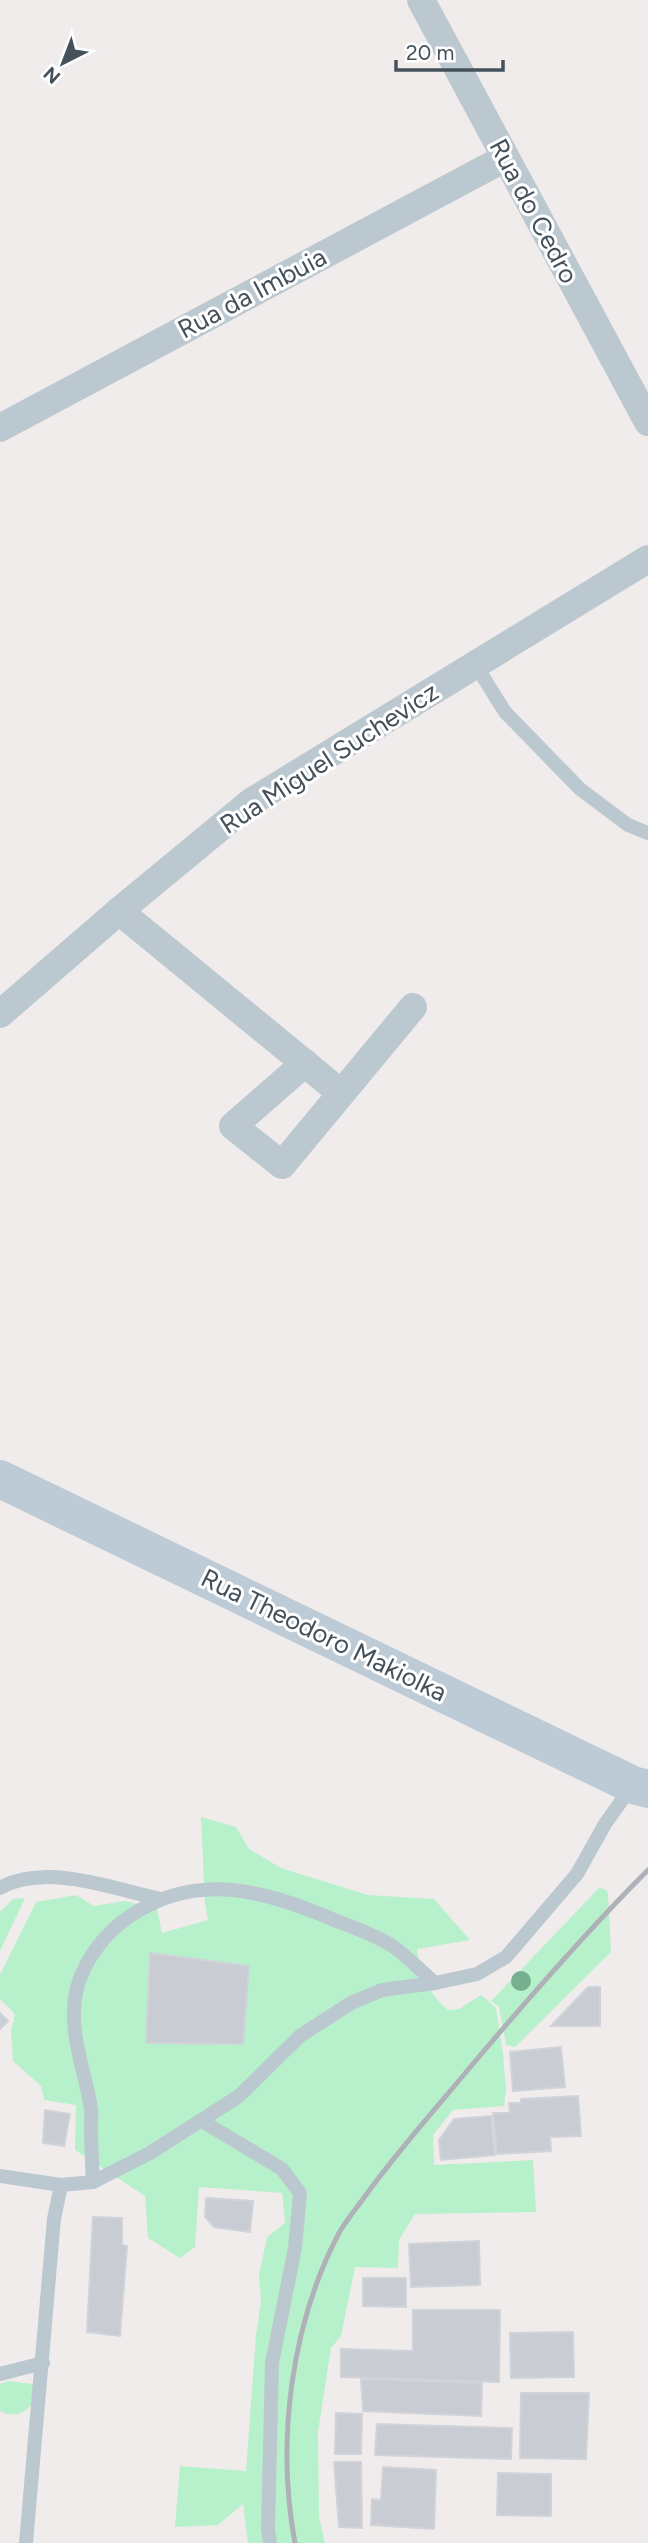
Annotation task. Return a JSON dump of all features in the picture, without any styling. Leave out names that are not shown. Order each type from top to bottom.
[{"type":"main road","name":"Rua Theodoro Makiolka","points":[[0,1479],[640,1787]]},
{"type":"street","name":"Rua do Cedro","points":[[421,0],[648,422]]},
{"type":"street","name":"Rua da Imbuia","points":[[0,428],[505,158]]},
{"type":"street","name":"Rua Miguel Suchevicz","points":[[0,1014],[251,802],[648,559]]},
{"type":"street","points":[[119,911],[341,1093]]},
{"type":"street","points":[[305,1063],[233,1126],[282,1166],[413,1007]]},
{"type":"lane","points":[[475,664],[505,712],[580,789],[628,825],[648,833]]},
{"type":"lane","points":[[0,2176],[61,2185],[93,2182],[150,2153],[239,2096],[300,2036],[351,2003],[382,1990],[477,1974],[506,1956],[578,1874],[605,1824],[640,1787]]},
{"type":"lane","points":[[0,1888],[14,1880],[54,1876],[161,1899]]},
{"type":"lane","points":[[93,2182],[91,2108],[76,2048],[73,2011],[78,1985],[89,1958],[116,1926],[161,1899],[191,1890],[220,1887],[257,1893],[359,1930],[391,1945],[435,1983]]},
{"type":"lane","points":[[201,2121],[282,2169],[300,2193],[295,2248],[272,2363],[268,2529],[270,2543]]},
{"type":"lane","points":[[26,2543],[54,2219],[61,2185]]},
{"type":"lane","points":[[0,2374],[43,2363]]},
{"type":"green space","points":[[201,1817],[236,1827],[249,1849],[281,1868],[368,1895],[434,1899],[470,1940],[417,1949],[423,1975],[435,1996],[448,2010],[459,2009],[481,1995],[496,2008],[506,2090],[504,2106],[453,2110],[433,2135],[434,2165],[533,2160],[536,2212],[415,2214],[399,2240],[398,2268],[355,2267],[341,2336],[331,2348],[318,2432],[319,2517],[325,2543],[248,2543],[243,2504],[218,2525],[175,2527],[180,2466],[246,2471],[261,2302],[259,2275],[267,2237],[285,2223],[282,2193],[199,2187],[195,2247],[180,2258],[148,2238],[145,2196],[75,2150],[76,2105],[44,2100],[41,2086],[13,2061],[11,2031],[15,2014],[0,1999],[0,1975],[36,1902],[76,1895],[94,1906],[125,1901],[157,1909],[162,1933],[208,1920]]},
{"type":"green space","points":[[599,1888],[608,1893],[611,1952],[515,2047],[506,2045],[499,2007],[491,2001]]},
{"type":"green space","points":[[25,1898],[0,1951],[0,1912],[13,1899]]},
{"type":"green space","points":[[8,2381],[33,2384],[33,2403],[18,2414],[0,2411],[0,2384]]},
{"type":"building","points":[[150,1953],[249,1966],[243,2044],[146,2043]]},
{"type":"building","points":[[588,1987],[600,1987],[600,2026],[551,2026]]},
{"type":"building","points":[[0,2013],[8,2021],[0,2029]]},
{"type":"building","points":[[561,2047],[565,2087],[513,2091],[510,2052]]},
{"type":"building","points":[[578,2096],[581,2136],[550,2137],[551,2151],[497,2154],[493,2113],[510,2113],[509,2103],[521,2103],[521,2099]]},
{"type":"building","points":[[45,2110],[70,2114],[64,2146],[43,2143]]},
{"type":"building","points":[[491,2116],[495,2155],[441,2160],[439,2140],[454,2119]]},
{"type":"building","points":[[206,2198],[253,2201],[250,2232],[214,2227],[205,2217]]},
{"type":"building","points":[[93,2217],[122,2218],[122,2245],[127,2246],[120,2336],[87,2332]]},
{"type":"building","points":[[479,2241],[480,2285],[411,2287],[409,2244]]},
{"type":"building","points":[[363,2278],[406,2278],[406,2307],[363,2306]]},
{"type":"building","points":[[413,2310],[500,2310],[499,2382],[341,2377],[341,2349],[413,2351]]},
{"type":"building","points":[[573,2332],[574,2377],[511,2378],[510,2333]]},
{"type":"building","points":[[361,2379],[482,2383],[481,2416],[363,2411]]},
{"type":"building","points":[[521,2393],[589,2393],[586,2459],[520,2458]]},
{"type":"building","points":[[336,2413],[362,2414],[361,2454],[335,2454]]},
{"type":"building","points":[[377,2424],[512,2428],[511,2459],[375,2455]]},
{"type":"building","points":[[334,2462],[361,2462],[362,2528],[339,2527]]},
{"type":"building","points":[[383,2467],[436,2470],[434,2529],[371,2525],[372,2499],[381,2500]]},
{"type":"building","points":[[498,2473],[551,2474],[551,2516],[497,2515]]},
{"type":"railway","points":[[295,2543],[287,2465],[292,2384],[309,2306],[339,2233],[388,2166],[489,2045],[648,1870]]}]
